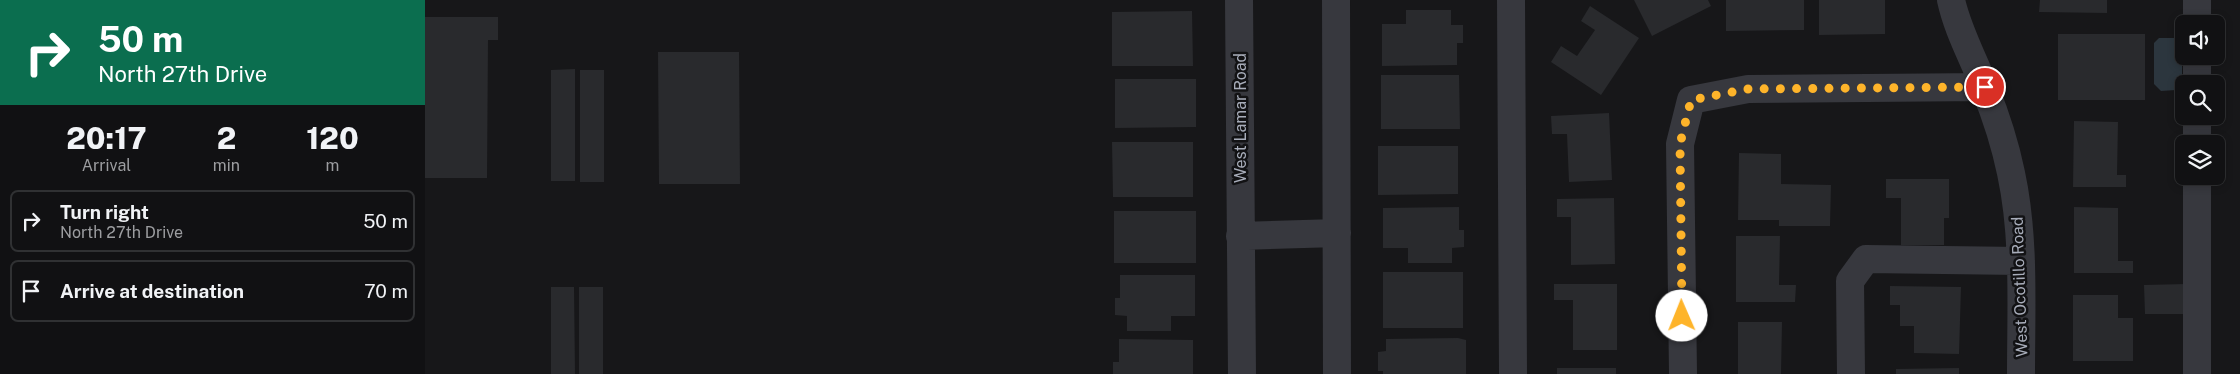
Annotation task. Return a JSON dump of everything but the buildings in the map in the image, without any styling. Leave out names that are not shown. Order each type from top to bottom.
[{"type":"street","name":"West Lamar Road","points":[[1239,0],[1241,374]]},
{"type":"street","points":[[1336,0],[1337,374]]},
{"type":"street","points":[[1511,0],[1513,374]]},
{"type":"street","name":"West Ocotillo Road","points":[[1951,0],[1968,53],[1985,87],[2011,172],[2021,261],[2021,374]]},
{"type":"street","points":[[2197,0],[2197,15]]},
{"type":"street","points":[[1683,374],[1680,144],[1691,100],[1748,89],[1985,87]]},
{"type":"street","points":[[2197,185],[2197,374]]},
{"type":"street","points":[[1240,236],[1337,233]]},
{"type":"street","points":[[1851,374],[1850,282],[1866,259],[2021,261]]},
{"type":"shaded area","points":[[2159,38],[2175,38],[2175,65],[2182,65],[2182,75],[2175,75],[2175,90],[2161,91],[2154,84],[2154,43]]},
{"type":"route","points":[[1682,316],[1680,144],[1691,100],[1748,89],[1985,87]]}]
